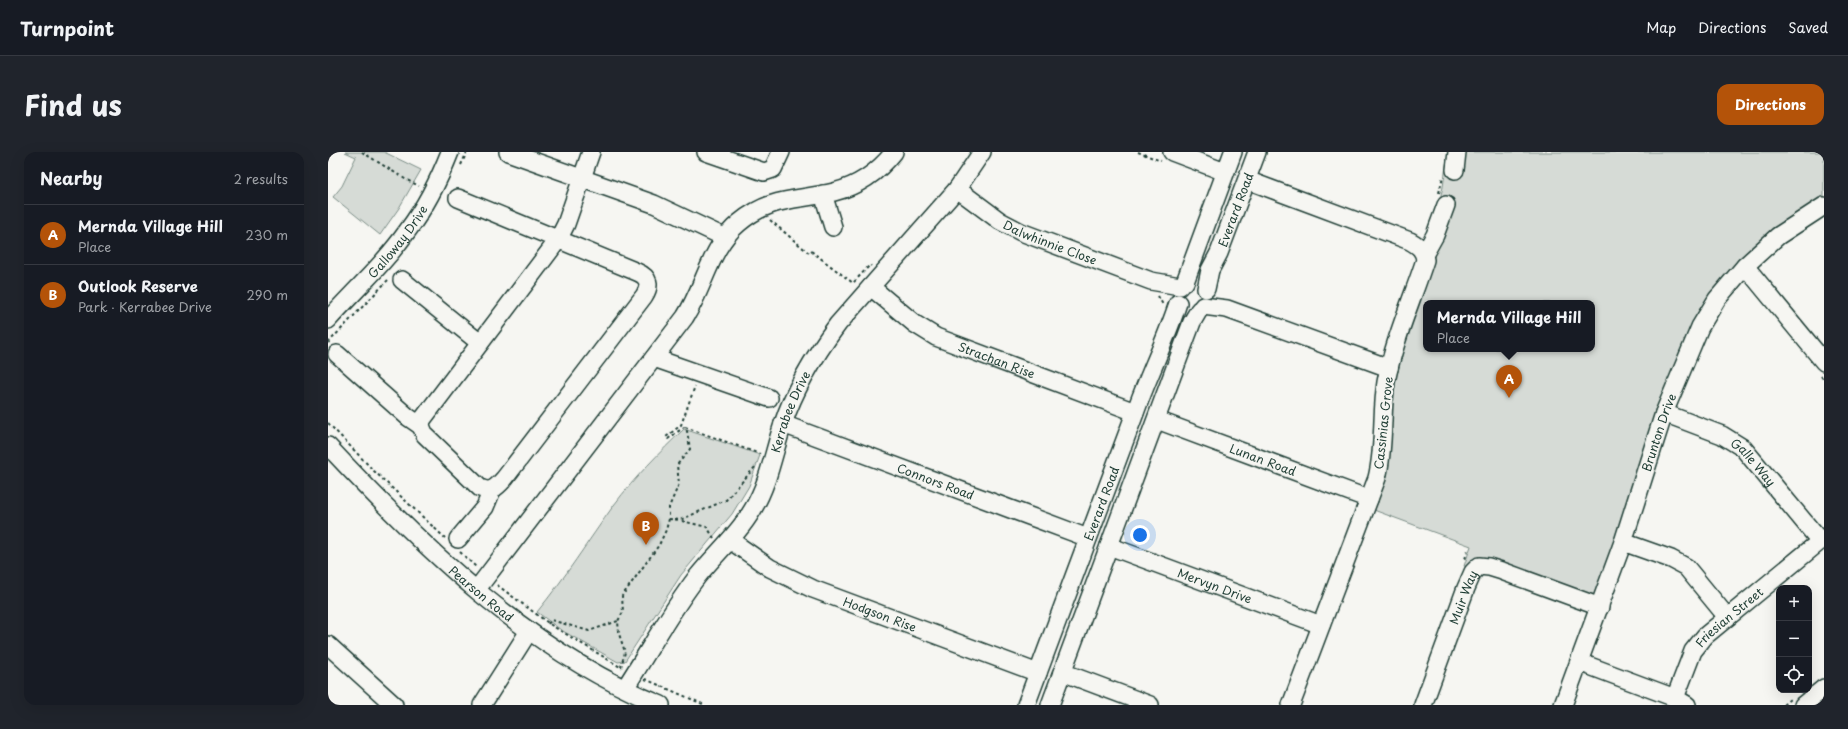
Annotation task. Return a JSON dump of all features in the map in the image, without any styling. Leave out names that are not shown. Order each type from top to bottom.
[{"type":"street","name":"Galloway Drive","points":[[328,320],[394,249],[408,230],[432,192],[450,152]]},
{"type":"street","points":[[508,152],[668,210],[724,237]]},
{"type":"street","points":[[421,426],[424,416],[558,240],[591,152]]},
{"type":"street","points":[[706,152],[764,172],[774,169],[781,152]]},
{"type":"street","points":[[482,582],[654,358],[694,303],[709,266],[724,237],[744,219],[763,207],[790,198],[823,194],[845,189],[859,182],[882,165],[894,152]]},
{"type":"street","name":"Kerrabee Drive","points":[[625,688],[677,605],[723,540],[753,511],[770,474],[783,424],[796,392],[812,361],[838,324],[957,189],[982,152]]},
{"type":"street","points":[[1172,152],[1226,172]]},
{"type":"street","name":"Everard Road","points":[[1026,705],[1135,412],[1165,334],[1173,322],[1180,292],[1233,152]]},
{"type":"street","name":"Everard Road","points":[[1050,705],[1157,420],[1192,322],[1204,300],[1210,270],[1219,253],[1257,152]]},
{"type":"street","points":[[1450,170],[1457,152]]},
{"type":"street","points":[[1247,180],[1410,241],[1422,248],[1425,253]]},
{"type":"street","name":"Dalwhinnie Close","points":[[957,189],[1000,221],[1021,232],[1155,289],[1180,292]]},
{"type":"street","points":[[823,194],[833,227]]},
{"type":"street","points":[[455,543],[485,507],[492,490],[504,479],[644,296],[649,287],[647,279],[643,274],[458,198]]},
{"type":"street","name":"Cassinias Grove","points":[[1291,705],[1369,499],[1380,465],[1383,414],[1389,368],[1395,346],[1425,260],[1425,253],[1435,235],[1442,203]]},
{"type":"street","name":"Brunton Drive","points":[[1563,705],[1623,542],[1664,413],[1700,327],[1717,299],[1745,266],[1778,236],[1824,206]]},
{"type":"street","points":[[1745,266],[1824,362]]},
{"type":"street","points":[[402,280],[480,343]]},
{"type":"street","name":"Strachan Rise","points":[[876,281],[915,324],[936,337],[1135,412]]},
{"type":"street","points":[[1194,281],[1203,285],[1204,300],[1194,311],[1185,310],[1180,292],[1194,281]]},
{"type":"street","points":[[1204,300],[1389,368]]},
{"type":"street","points":[[337,354],[408,417],[421,426],[425,435],[480,488],[487,491],[492,490]]},
{"type":"street","points":[[654,358],[769,398]]},
{"type":"street","name":"Galle Way","points":[[1664,413],[1722,434],[1739,444],[1752,457],[1822,539]]},
{"type":"street","name":"Lunan Road","points":[[1157,420],[1369,499]]},
{"type":"street","name":"Connors Road","points":[[783,424],[1088,538]]},
{"type":"street","name":"Pearson Road","points":[[328,446],[432,549],[482,582],[529,631],[561,652],[625,688],[661,705]]},
{"type":"street","points":[[1112,474],[1133,482]]},
{"type":"street","name":"Friesian Street","points":[[1681,701],[1698,644],[1727,617],[1822,539]]},
{"type":"street","name":"Hodgson Rise","points":[[723,540],[770,568],[813,589],[1038,673]]},
{"type":"street","points":[[1623,542],[1671,559],[1686,567],[1727,617]]},
{"type":"street","name":"Mervyn Drive","points":[[1109,546],[1321,625]]},
{"type":"street","name":"Muir Way","points":[[1423,705],[1466,588],[1473,572],[1479,566],[1489,566],[1600,607]]},
{"type":"street","points":[[482,705],[529,631]]},
{"type":"street","points":[[328,645],[394,705]]},
{"type":"street","points":[[1579,662],[1681,701]]},
{"type":"street","points":[[1062,672],[1150,705]]},
{"type":"street","points":[[1803,705],[1824,688]]},
{"type":"path","points":[[362,152],[405,179],[432,192]]},
{"type":"path","points":[[1442,203],[1450,170]]},
{"type":"path","points":[[763,207],[763,212],[769,219],[809,253],[811,251],[853,283],[870,265],[876,281]]},
{"type":"path","points":[[1155,289],[1163,304],[1161,309]]},
{"type":"path","points":[[684,427],[668,439],[666,437],[681,425],[696,381],[697,373]]},
{"type":"path","points":[[328,423],[374,471],[455,543],[482,582],[575,642],[621,667],[625,652],[619,634],[618,621],[623,612],[622,596],[659,545],[669,519],[669,507],[679,484],[677,465],[690,448],[687,431],[684,427]]},
{"type":"path","points":[[684,427],[763,455]]},
{"type":"path","points":[[680,520],[726,500],[756,466]]},
{"type":"path","points":[[669,519],[680,520],[707,527],[723,540]]},
{"type":"path","points":[[548,624],[551,620],[589,630],[618,621]]},
{"type":"path","points":[[645,679],[705,705]]},
{"type":"shaded area","points":[[345,152],[384,152],[421,170],[399,208],[380,235],[333,197],[342,186],[356,157]]},
{"type":"shaded area","points":[[1448,152],[1824,152],[1824,200],[1690,331],[1668,381],[1614,552],[1595,595],[1592,596],[1513,566],[1508,568],[1464,566],[1471,546],[1371,509],[1391,389],[1443,187]]},
{"type":"shaded area","points":[[684,429],[760,455],[749,486],[732,514],[681,575],[625,661],[618,662],[561,630],[537,612],[630,485]]},
{"type":"place","name":"Mernda Village Hill","points":[[1509,398]]},
{"type":"place","name":"Outlook Reserve","points":[[646,545]]}]
